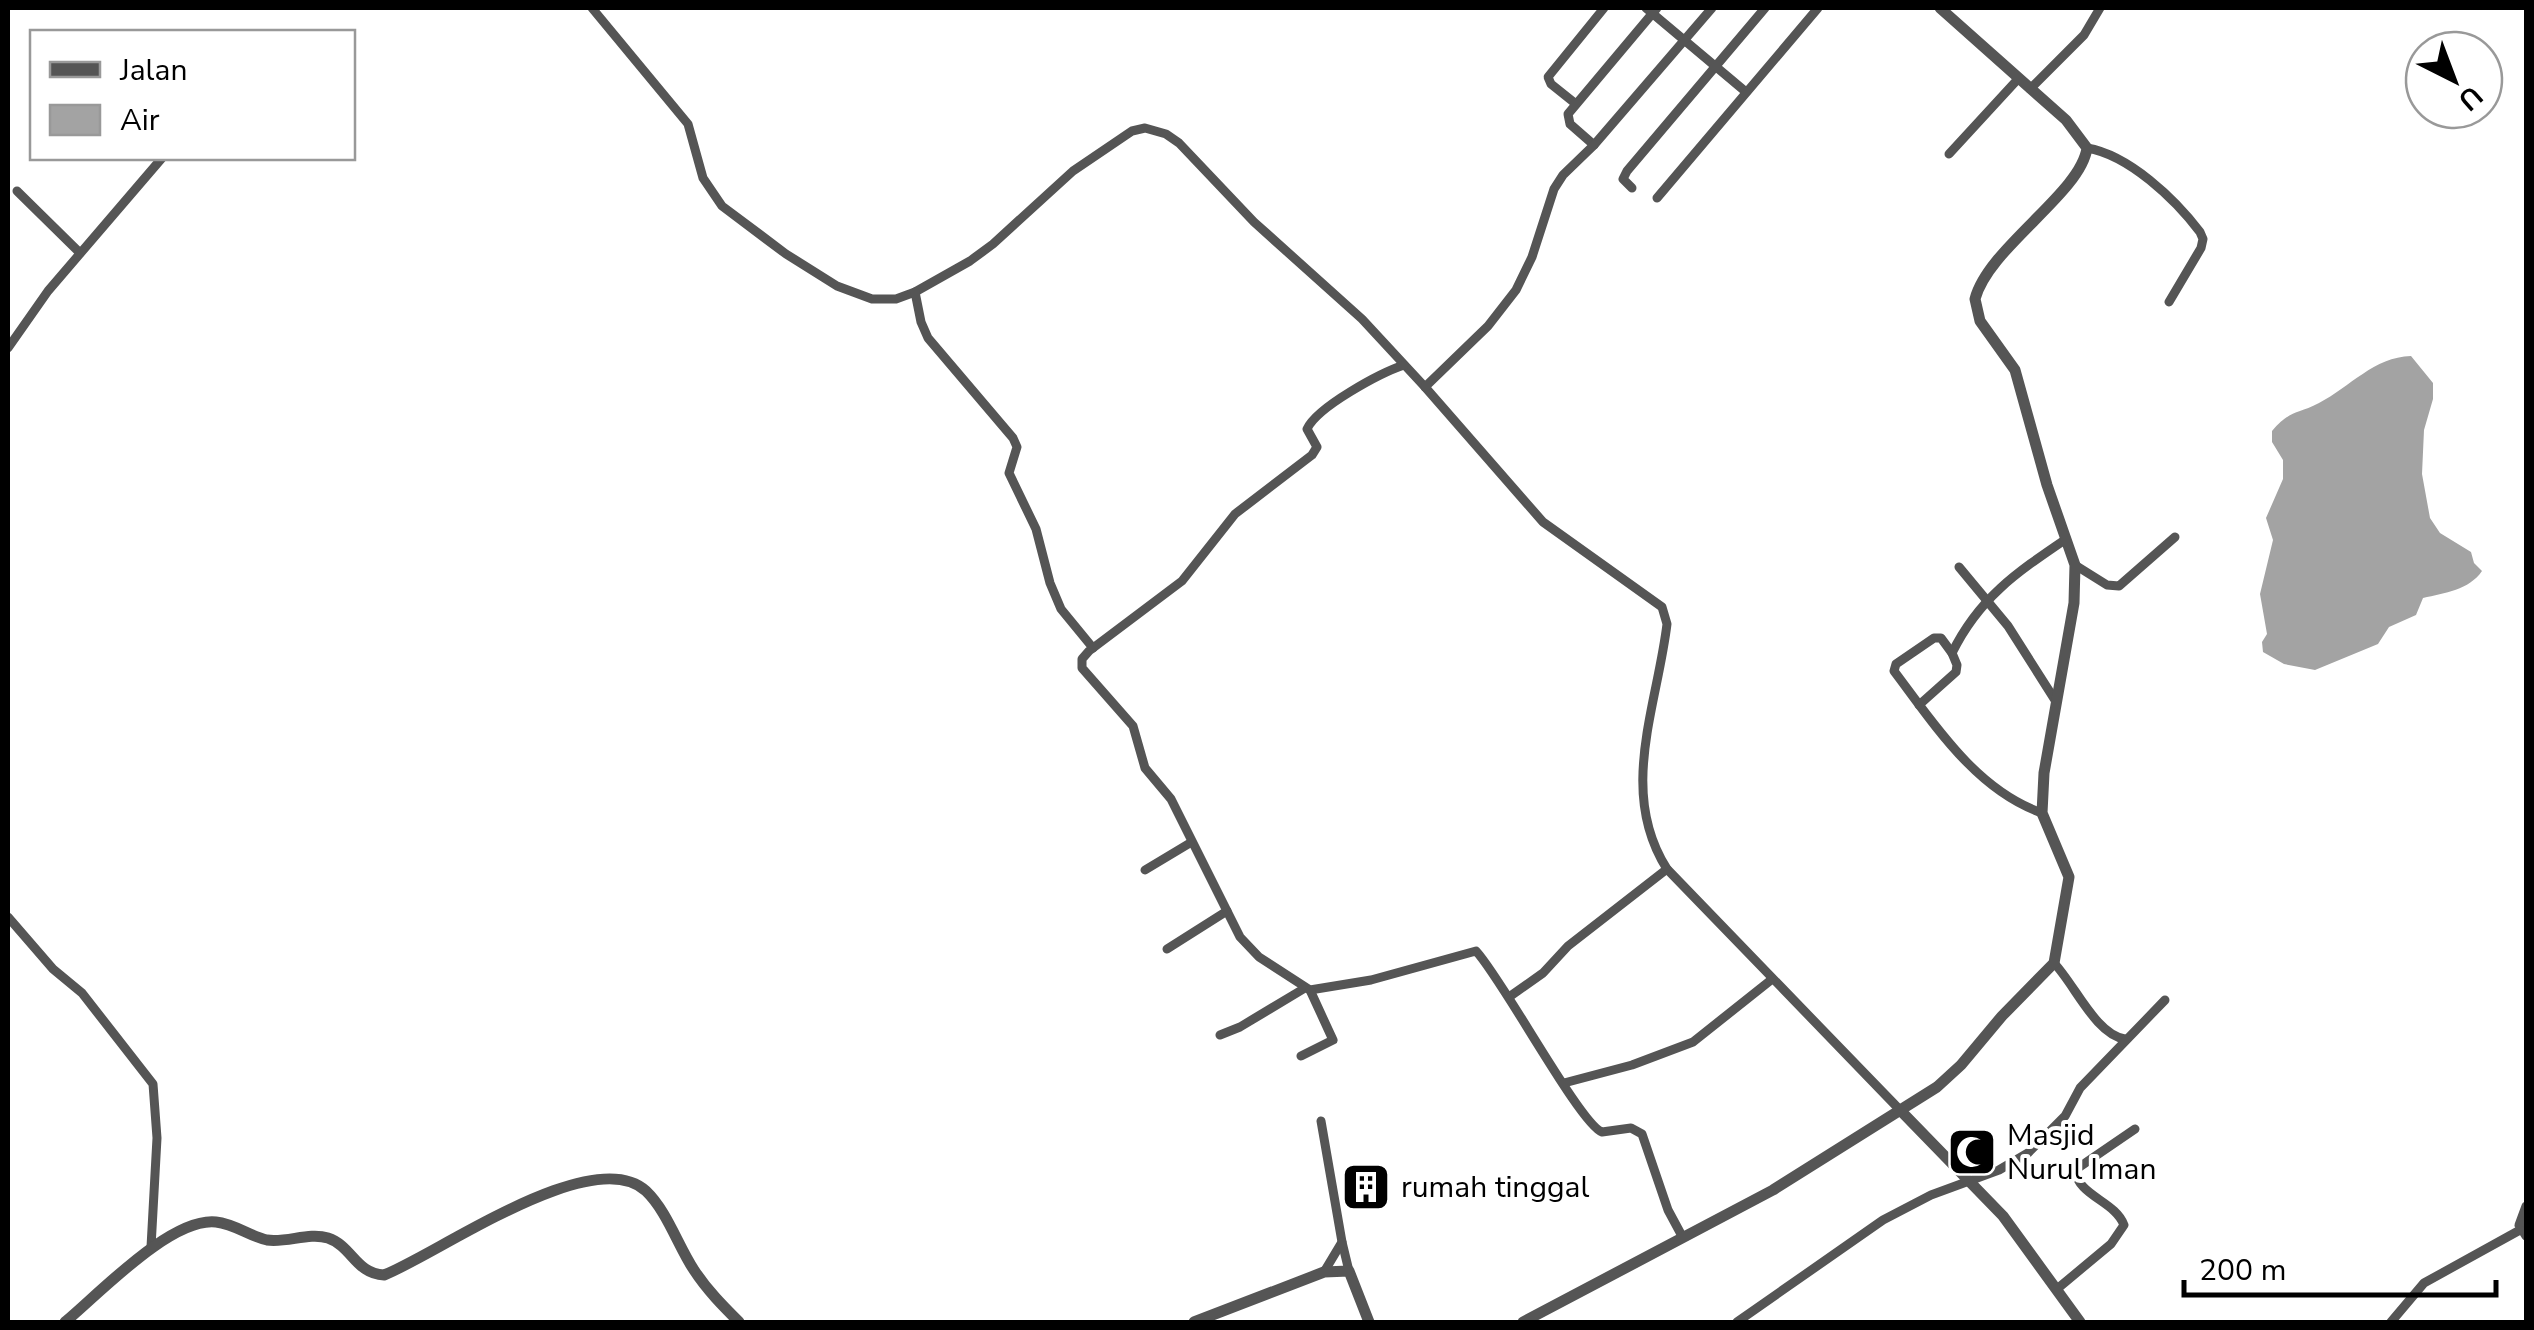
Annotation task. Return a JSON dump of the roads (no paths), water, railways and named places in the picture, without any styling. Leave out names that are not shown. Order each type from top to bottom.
[{"type":"street","points":[[592,8],[688,124],[702,178],[722,206],[786,254],[851,293],[884,300],[915,292],[944,277],[993,244],[1046,194],[1116,140],[1145,128],[1179,143],[1254,222],[1346,304],[1404,364],[1543,522],[1650,596],[1666,612],[1642,789],[1650,839],[1668,869],[1771,980],[2003,1216],[2080,1322]]},
{"type":"street","points":[[1576,104],[1551,84],[1548,76],[1604,8]]},
{"type":"street","points":[[1425,386],[1488,326],[1516,290],[1532,257],[1554,189],[1574,162],[1594,145],[1712,8]]},
{"type":"street","points":[[1632,188],[1623,180],[1625,174],[1765,8]]},
{"type":"street","points":[[1658,198],[1818,8]]},
{"type":"street","points":[[1940,8],[2066,120],[2087,148],[2106,151],[2156,187],[2194,225],[2203,239],[2169,302]]},
{"type":"street","points":[[2030,89],[2084,35],[2100,8]]},
{"type":"street","points":[[1594,145],[1568,121],[1576,104],[1652,9],[1746,92]]},
{"type":"street","points":[[1948,154],[2018,79]]},
{"type":"street","points":[[1523,1322],[1773,1190],[1951,1076],[2054,963],[2069,878],[2042,813],[2044,772],[2074,603],[2075,565],[2047,485],[2015,370],[1980,321],[1975,299],[1987,274],[2078,170],[2087,148]]},
{"type":"street","points":[[8,348],[80,254],[160,160]]},
{"type":"street","points":[[17,191],[80,254]]},
{"type":"street","points":[[915,292],[928,338],[1013,438],[1016,450],[1008,473],[1036,529],[1061,609],[1093,648]]},
{"type":"street","points":[[1301,1056],[1333,1040],[1308,989],[1250,950],[1190,844],[1171,799],[1145,768],[1132,726],[1082,668],[1082,659],[1182,581],[1235,514],[1312,456],[1317,447],[1307,427],[1314,418],[1358,387],[1404,364]]},
{"type":"street","points":[[2075,565],[2108,585],[2119,586],[2176,537]]},
{"type":"street","points":[[1952,653],[1986,599],[2066,539]]},
{"type":"street","points":[[1959,567],[2008,626],[2055,700]]},
{"type":"street","points":[[1920,705],[1957,670],[1952,653],[1938,637],[1894,668],[1920,705],[1944,737],[2005,796],[2042,813]]},
{"type":"street","points":[[1145,870],[1190,844]]},
{"type":"street","points":[[1508,997],[1543,973],[1568,946],[1668,869]]},
{"type":"street","points":[[1167,949],[1227,911]]},
{"type":"street","points":[[8,917],[53,969],[82,993],[153,1084],[157,1148],[151,1247]]},
{"type":"street","points":[[1220,1035],[1308,989],[1371,980],[1473,950],[1480,955],[1594,1130],[1631,1128],[1642,1134],[1668,1210],[1682,1236]]},
{"type":"street","points":[[2054,963],[2103,1029],[2125,1039]]},
{"type":"street","points":[[1564,1083],[1632,1065],[1699,1040],[1771,980]]},
{"type":"street","points":[[1737,1322],[1883,1220],[1918,1201],[2012,1164],[2046,1138],[2065,1116],[2080,1088],[2165,1000]]},
{"type":"street","points":[[1321,1121],[1348,1271],[1369,1322]]},
{"type":"street","points":[[2057,1289],[2111,1244],[2124,1225],[2116,1212],[2082,1187],[2076,1170],[2134,1129]]},
{"type":"street","points":[[66,1322],[151,1247],[211,1221],[231,1224],[268,1240],[328,1238],[341,1245],[363,1269],[384,1275],[494,1215],[528,1201],[574,1185],[622,1181],[648,1192],[693,1269],[739,1322]]},
{"type":"street","points":[[2391,1322],[2424,1284],[2524,1233],[2520,1221],[2526,1206]]},
{"type":"street","points":[[1324,1272],[1342,1242]]},
{"type":"street","points":[[1194,1322],[1324,1272],[1348,1271]]},
{"type":"water","points":[[2411,356],[2433,383],[2433,399],[2424,430],[2422,474],[2430,518],[2440,533],[2471,552],[2482,571],[2463,587],[2423,598],[2416,615],[2389,627],[2378,644],[2315,670],[2284,664],[2263,652],[2262,642],[2267,634],[2260,594],[2273,540],[2266,518],[2283,479],[2283,460],[2272,442],[2272,431],[2289,416],[2319,403],[2374,367]]},
{"type":"place","name":"Masjid Nurul Iman","points":[[1972,1152]]},
{"type":"place","name":"rumah tinggal","points":[[1366,1187]]}]
